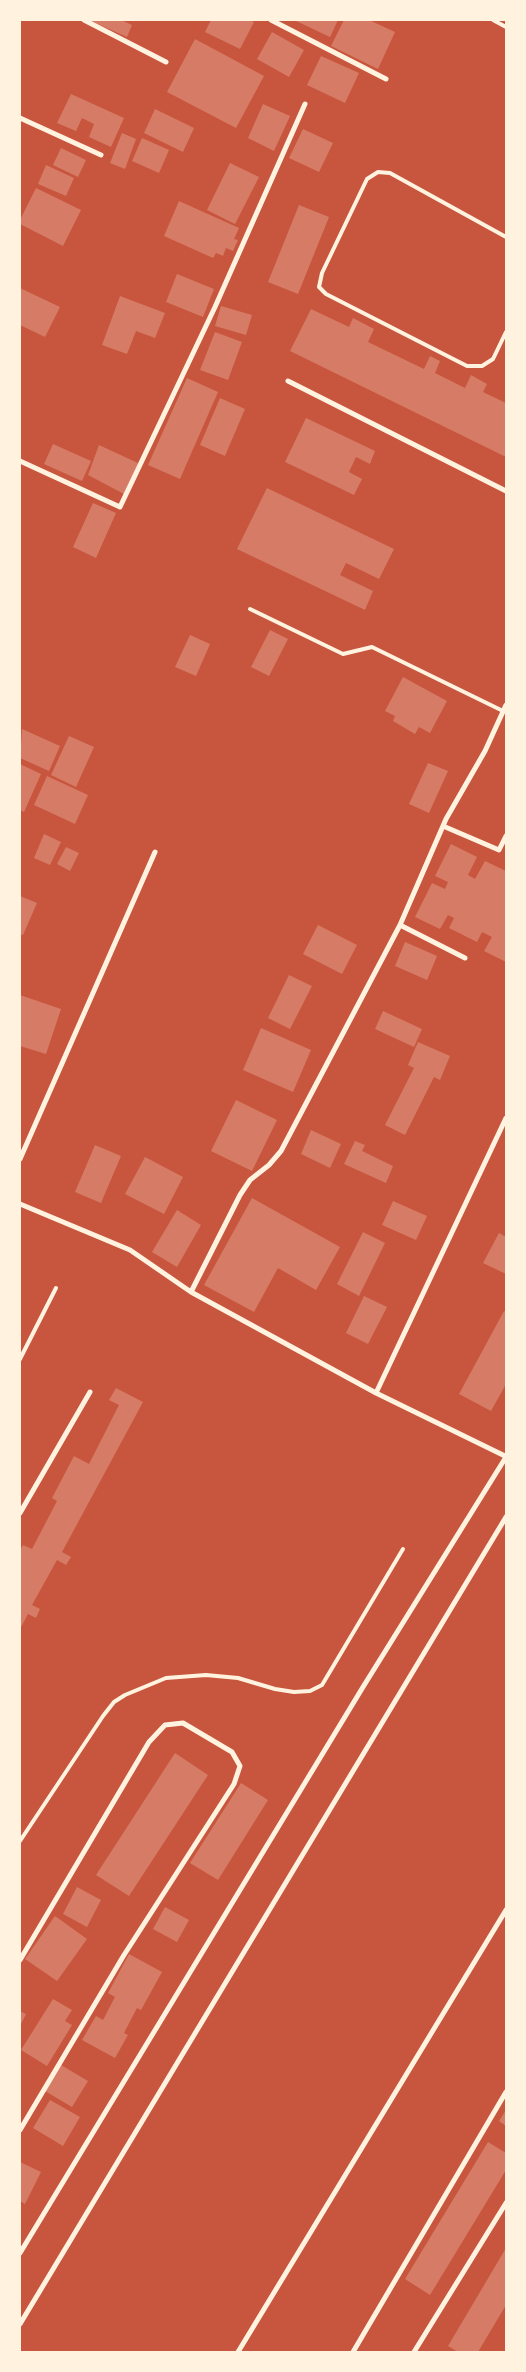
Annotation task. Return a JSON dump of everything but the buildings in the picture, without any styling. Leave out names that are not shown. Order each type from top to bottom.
[{"type":"street","points":[[84,20],[166,62]]},
{"type":"street","points":[[271,20],[386,79]]},
{"type":"street","points":[[20,461],[120,507],[215,307],[306,104]]},
{"type":"street","points":[[20,118],[101,155]]},
{"type":"street","points":[[288,381],[506,491]]},
{"type":"street","points":[[191,1292],[240,1195],[250,1180],[281,1151],[400,925],[443,826],[485,751],[506,705]]},
{"type":"street","points":[[443,826],[499,850],[506,836]]},
{"type":"street","points":[[20,1159],[155,852]]},
{"type":"street","points":[[400,925],[465,958]]},
{"type":"street","points":[[376,1393],[506,1118]]},
{"type":"street","points":[[20,1204],[130,1250],[191,1292],[376,1393],[506,1456],[20,2253]]},
{"type":"street","points":[[20,1513],[90,1392]]},
{"type":"street","points":[[20,2324],[506,1517]]},
{"type":"street","points":[[20,1960],[149,1742],[165,1725],[183,1723],[232,1752],[240,1766],[234,1784],[124,1954],[20,2130]]},
{"type":"street","points":[[238,2352],[506,1910]]},
{"type":"street","points":[[353,2352],[506,2092]]},
{"type":"street","points":[[414,2352],[506,2203]]},
{"type":"lane","points":[[493,20],[506,27]]},
{"type":"lane","points":[[506,237],[390,174],[378,172],[367,179],[322,273],[319,287],[326,294],[468,366],[482,366],[493,359],[506,332]]},
{"type":"lane","points":[[250,609],[343,654],[372,647],[503,711]]},
{"type":"lane","points":[[20,1359],[56,1288]]},
{"type":"lane","points":[[20,1842],[103,1716],[114,1702],[125,1696],[166,1678],[206,1675],[238,1678],[275,1689],[294,1692],[310,1691],[322,1684],[403,1549]]}]
